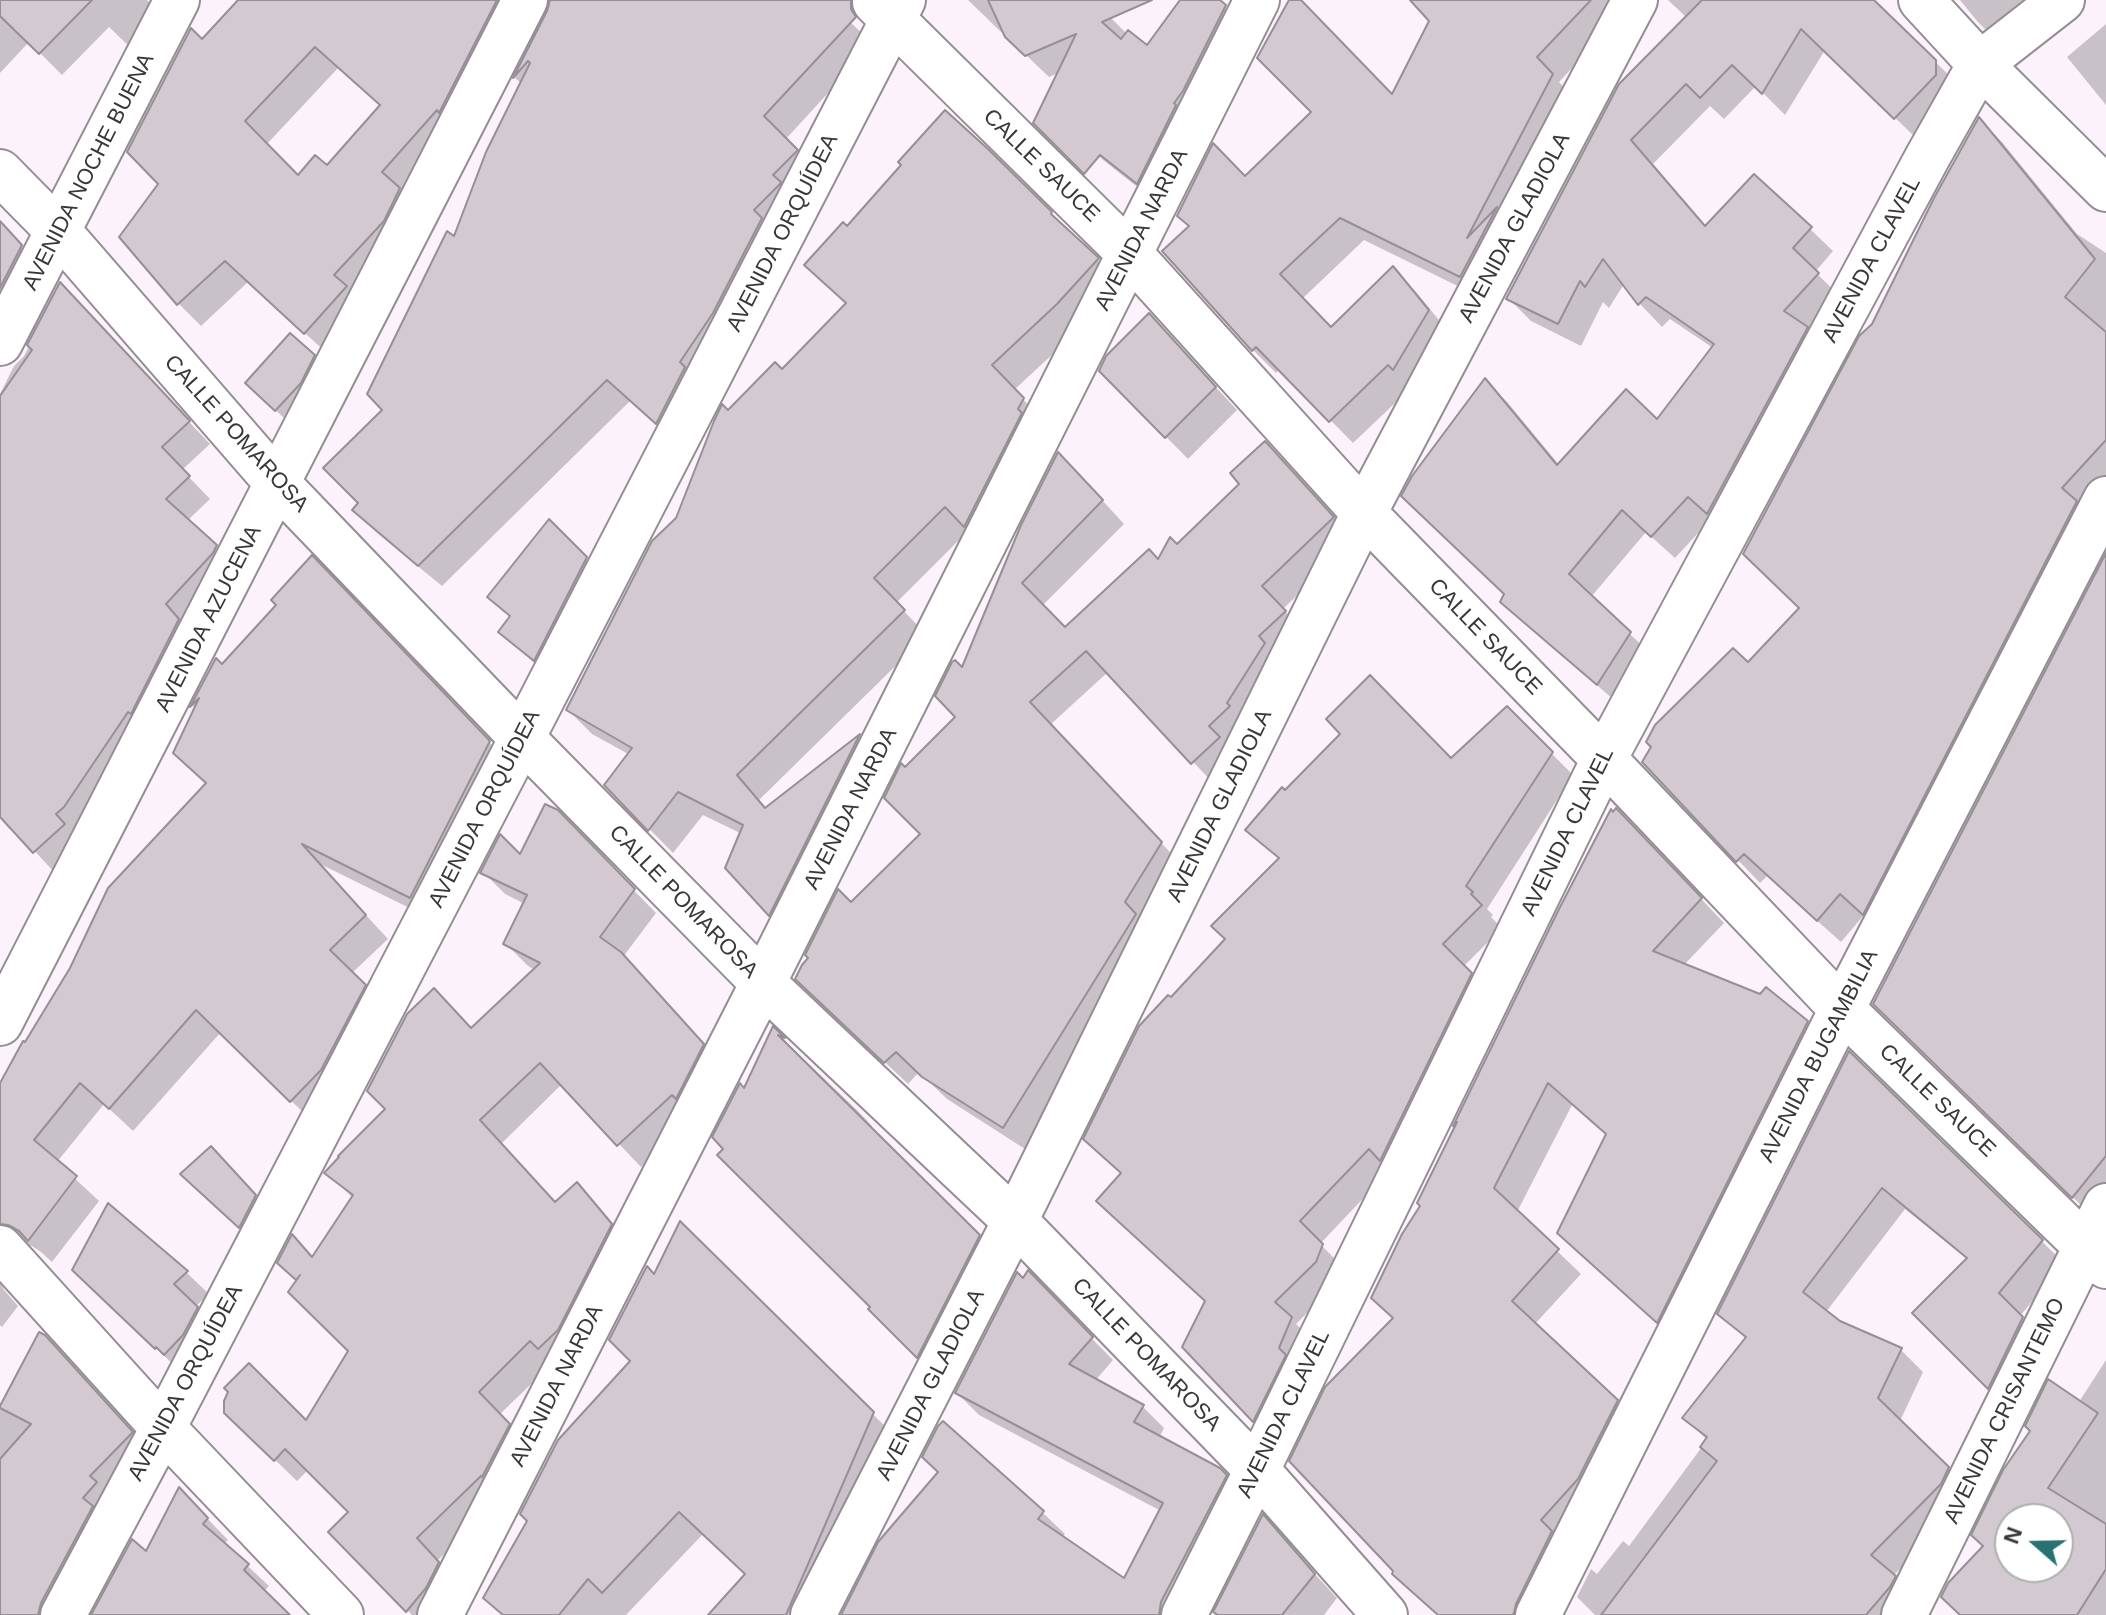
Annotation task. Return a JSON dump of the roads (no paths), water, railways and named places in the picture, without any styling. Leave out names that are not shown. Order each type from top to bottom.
[{"type":"street","name":"AVENIDA NOCHE BUENA","points":[[0,343],[177,0]]},
{"type":"street","name":"AVENIDA AZUCENA","points":[[0,1023],[525,0]]},
{"type":"street","name":"AVENIDA NARDA","points":[[440,1615],[763,983],[1257,0]]},
{"type":"street","name":"AVENIDA GLADIOLA","points":[[813,1615],[1015,1221],[1364,513],[1635,0]]},
{"type":"street","points":[[1921,0],[1980,64],[2106,189]]},
{"type":"street","points":[[1980,64],[2062,0]]},
{"type":"street","name":"CALLE SAUCE","points":[[890,7],[1130,254],[1364,513],[1842,1009],[2096,1255]]},
{"type":"street","name":"AVENIDA ORQUÍDEA","points":[[63,1615],[522,738],[890,7]]},
{"type":"street","name":"AVENIDA CLAVEL","points":[[1184,1615],[1604,759],[1980,64]]},
{"type":"street","name":"CALLE POMAROSA","points":[[0,172],[59,232],[278,484],[763,983],[1015,1221],[1257,1470],[1385,1615]]},
{"type":"street","name":"AVENIDA BUGAMBILIA","points":[[1538,1615],[1842,1009],[2106,499]]},
{"type":"street","name":"AVENIDA CRISANTEMO","points":[[1904,1615],[2096,1255],[2106,1206]]},
{"type":"street","points":[[0,1248],[163,1428],[341,1615]]}]
